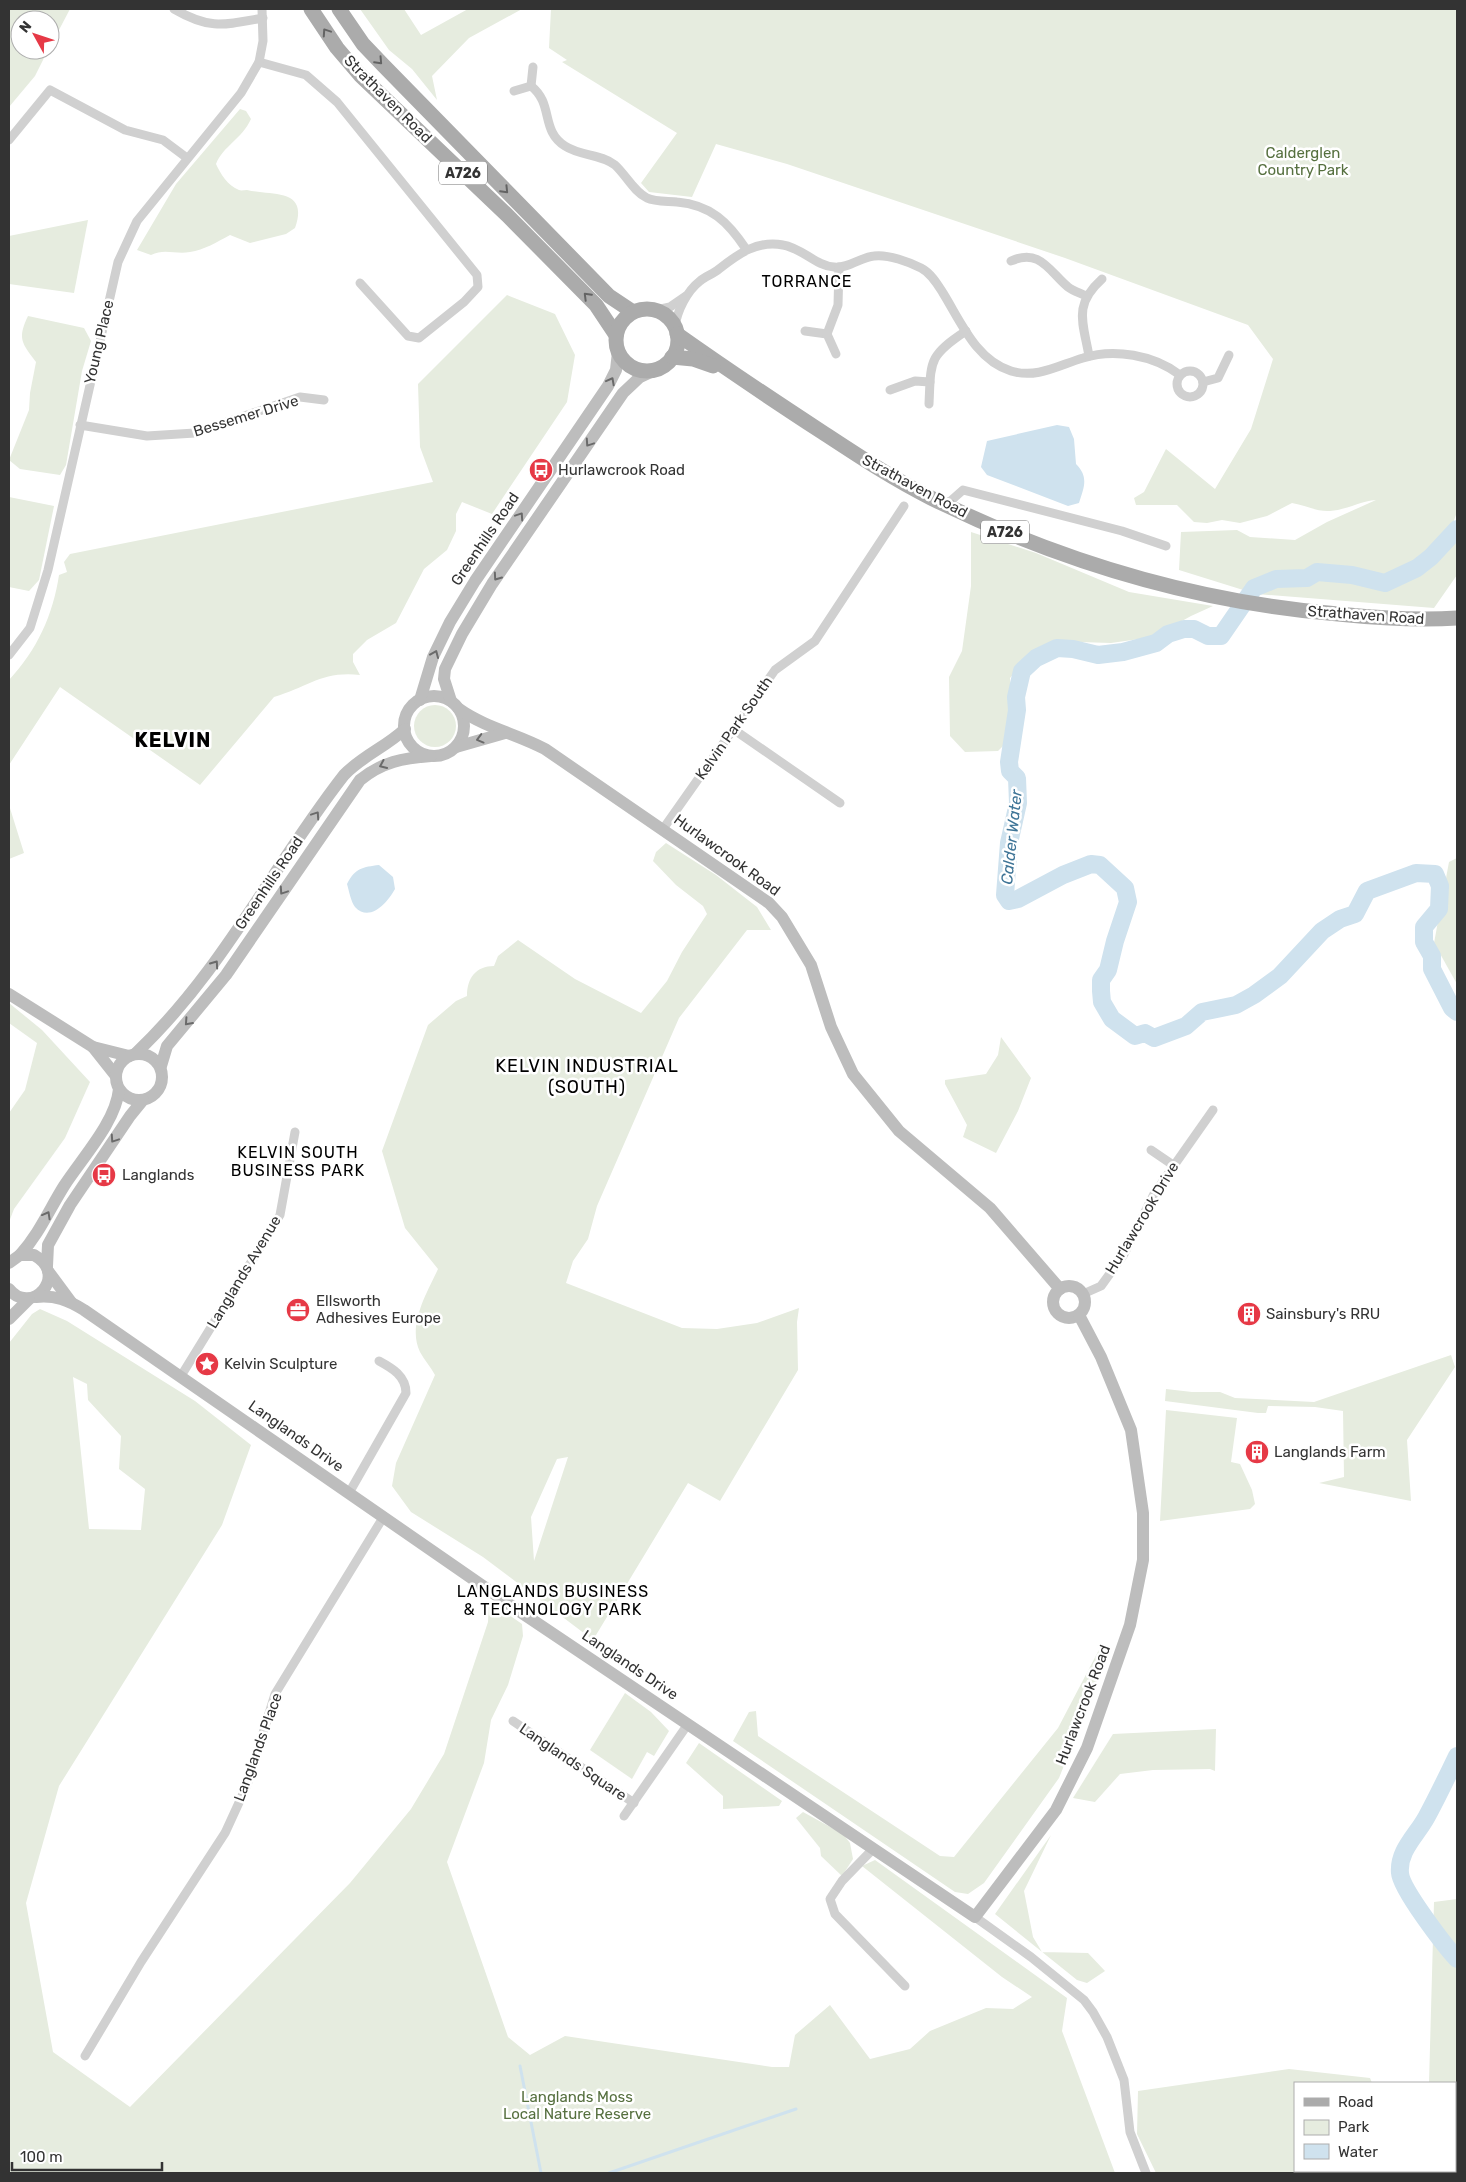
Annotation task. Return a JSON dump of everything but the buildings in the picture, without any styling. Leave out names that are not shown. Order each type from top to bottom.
[{"type":"main road","name":"Strathaven Road","points":[[311,9],[337,48],[360,75],[507,215],[596,305],[616,335]]},
{"type":"main road","name":"Strathaven Road","points":[[339,9],[382,65],[609,296],[633,312]]},
{"type":"main road","points":[[616,335],[624,319],[633,312],[644,309],[656,310]]},
{"type":"main road","name":"A726","points":[[656,310],[670,319],[676,330]]},
{"type":"main road","name":"Strathaven Road","points":[[676,330],[733,374],[878,468],[946,505],[1022,540],[1108,571],[1197,594],[1276,609],[1356,616],[1457,618]]},
{"type":"main road","points":[[618,352],[624,361],[634,368],[644,371],[655,370],[672,357],[677,346],[676,330]]},
{"type":"main road","name":"A726","points":[[616,335],[618,352]]},
{"type":"main road","name":"Strathaven Road","points":[[672,357],[693,359],[733,374]]},
{"type":"street","name":"Young Place","points":[[9,655],[30,628],[48,570],[118,262],[137,221],[241,94],[259,62],[263,41],[262,13],[221,26],[195,21],[174,9]]},
{"type":"street","points":[[259,62],[306,75],[338,102],[477,275],[478,287],[464,302],[419,338],[408,336],[360,283]]},
{"type":"street","points":[[531,86],[533,67]]},
{"type":"street","points":[[514,91],[531,86]]},
{"type":"street","points":[[531,86],[544,99],[548,124],[554,135],[563,145],[574,151],[610,162],[647,198],[690,204],[718,216],[733,228],[746,249]]},
{"type":"street","points":[[9,140],[50,90],[125,130],[163,140],[187,158]]},
{"type":"street","points":[[676,330],[679,312],[700,281],[746,249],[769,244],[782,244],[827,266],[838,267],[873,256],[885,256],[922,268],[938,284],[982,355],[1008,371],[1021,374],[1049,370],[1089,356],[1110,354],[1139,357],[1169,366],[1180,375]]},
{"type":"street","points":[[1011,261],[1020,257],[1035,258],[1053,270],[1068,287],[1086,296]]},
{"type":"street","points":[[836,354],[827,334],[838,304],[838,267]]},
{"type":"street","points":[[1089,356],[1082,318],[1086,296],[1102,279]]},
{"type":"street","points":[[656,310],[670,307],[692,291]]},
{"type":"street","points":[[805,331],[827,334]]},
{"type":"street","points":[[929,404],[933,358],[938,351],[966,331]]},
{"type":"street","name":"Greenhills Road","points":[[420,700],[433,657],[450,622],[475,581],[608,386],[616,370],[618,352]]},
{"type":"street","points":[[1203,382],[1218,378],[1229,355]]},
{"type":"street","name":"Greenhills Road","points":[[455,705],[444,679],[448,659],[492,584],[623,393],[640,377],[655,370]]},
{"type":"street","points":[[1188,371],[1196,372],[1202,377],[1203,382],[1199,393],[1191,398],[1185,397],[1177,387],[1180,375],[1188,371]]},
{"type":"street","points":[[890,390],[916,381],[930,382]]},
{"type":"street","name":"Bessemer Drive","points":[[80,425],[147,436],[195,433],[300,398],[324,400]]},
{"type":"street","points":[[946,505],[963,490],[1122,530],[1166,546]]},
{"type":"street","name":"Kelvin Park South","points":[[663,829],[775,670],[815,641],[904,506]]},
{"type":"street","points":[[456,747],[464,729],[455,705],[436,696],[420,700],[409,710],[404,729],[406,737],[416,750],[431,756],[442,755],[456,747],[505,733]]},
{"type":"street","name":"Hurlawcrook Road","points":[[455,705],[473,718],[505,733],[520,736],[545,749],[767,902],[782,917],[812,965],[832,1027],[853,1074],[899,1131],[990,1208],[1060,1289]]},
{"type":"street","name":"Greenhills Road","points":[[133,1054],[166,1024],[212,969],[344,775],[360,760],[391,742],[404,729]]},
{"type":"street","points":[[733,729],[840,803]]},
{"type":"street","name":"Greenhills Road","points":[[161,1066],[168,1046],[217,988],[360,780],[387,763],[406,758],[431,756]]},
{"type":"street","points":[[9,994],[93,1047],[116,1076],[120,1089],[130,1098],[143,1100]]},
{"type":"street","points":[[9,1319],[45,1288],[49,1277],[48,1245],[70,1205],[130,1116],[143,1100],[155,1095],[162,1085],[161,1066],[151,1056],[93,1047]]},
{"type":"street","points":[[116,1076],[120,1064],[133,1054]]},
{"type":"street","points":[[9,1263],[20,1255],[39,1230],[64,1187],[113,1113],[120,1089]]},
{"type":"street","name":"Hurlawcrook Drive","points":[[1083,1294],[1101,1286],[1124,1254],[1154,1194],[1213,1110]]},
{"type":"street","name":"Langlands Avenue","points":[[181,1376],[280,1215],[295,1132]]},
{"type":"street","points":[[1151,1150],[1173,1165]]},
{"type":"street","points":[[20,1255],[34,1255],[48,1268]]},
{"type":"street","name":"Langlands Drive","points":[[48,1268],[70,1302]]},
{"type":"street","points":[[1070,1286],[1083,1294],[1085,1303],[1079,1315],[1070,1318],[1057,1312],[1053,1303],[1060,1289],[1070,1286]]},
{"type":"street","name":"Langlands Drive","points":[[9,1289],[16,1296],[32,1298],[48,1296],[70,1302],[181,1376],[522,1613],[975,1917]]},
{"type":"street","name":"Hurlawcrook Road","points":[[975,1917],[1056,1810],[1087,1748],[1130,1625],[1143,1560],[1143,1513],[1131,1430],[1101,1358],[1079,1315]]},
{"type":"street","points":[[349,1493],[406,1393],[405,1382],[401,1377],[379,1361]]},
{"type":"street","name":"Langlands Place","points":[[85,2056],[141,1962],[225,1833],[247,1785],[275,1694],[384,1516]]},
{"type":"street","name":"Langlands Square","points":[[513,1721],[634,1803]]},
{"type":"street","name":"Langlands Square","points":[[624,1816],[688,1724]]},
{"type":"street","points":[[873,1849],[842,1881],[830,1899],[835,1914],[905,1986]]},
{"type":"street","points":[[975,1917],[1039,1963],[1084,2000],[1093,2012],[1124,2080],[1130,2132],[1146,2173]]},
{"type":"green space","points":[[9,9],[70,9],[60,28],[60,10],[10,10],[10,60],[43,60],[35,76],[9,107]]},
{"type":"green space","points":[[360,9],[404,9],[421,35],[468,9],[522,9],[469,38],[432,76],[437,100],[412,69],[389,50]]},
{"type":"green space","name":"Calderglen Country Park","points":[[551,9],[1457,9],[1457,512],[1452,526],[1454,528],[1431,557],[1417,568],[1385,583],[1352,575],[1304,572],[1260,592],[1327,578],[1386,588],[1431,562],[1457,535],[1457,575],[1434,608],[1256,594],[1179,570],[1181,532],[1237,530],[1250,537],[1295,540],[1327,522],[1376,500],[1330,511],[1292,503],[1267,516],[1240,523],[1222,520],[1207,523],[1194,522],[1177,505],[1136,505],[1134,498],[1144,492],[1166,449],[1215,489],[1251,429],[1273,359],[1248,325],[1065,258],[787,164],[716,144],[692,197],[649,192],[641,183],[677,133],[562,62],[567,60],[549,48]]},
{"type":"green space","points":[[240,109],[246,111],[251,119],[243,132],[223,152],[216,164],[228,182],[239,190],[277,194],[293,200],[297,206],[298,215],[295,228],[286,234],[250,243],[230,235],[205,248],[190,252],[161,252],[151,255],[137,250],[176,184]]},
{"type":"green space","points":[[88,220],[74,293],[9,284],[9,236]]},
{"type":"green space","points":[[507,295],[555,314],[575,355],[567,402],[492,514],[462,502],[456,514],[456,531],[447,550],[424,569],[396,623],[367,640],[353,654],[353,662],[360,675],[335,675],[274,697],[200,785],[60,687],[9,765],[9,680],[36,644],[53,604],[59,575],[67,572],[64,562],[70,554],[433,482],[420,447],[418,384]]},
{"type":"green space","points":[[28,316],[84,328],[91,341],[82,371],[66,465],[60,475],[20,469],[9,460],[29,410],[36,362],[24,345],[22,336]]},
{"type":"green space","points":[[9,497],[54,506],[39,580],[29,591],[9,587]]},
{"type":"green space","points":[[971,532],[1036,553],[1129,592],[1213,606],[1153,637],[1111,643],[1079,642],[1030,655],[1010,678],[1014,735],[998,751],[965,752],[950,736],[949,677],[962,651],[971,586]]},
{"type":"green space","points":[[435,705],[450,711],[456,726],[450,741],[435,747],[420,741],[414,726],[420,711]]},
{"type":"green space","points":[[9,805],[24,853],[9,859]]},
{"type":"green space","points":[[666,843],[716,875],[757,907],[771,930],[747,930],[679,1018],[597,1206],[588,1239],[573,1261],[566,1283],[682,1328],[717,1329],[757,1323],[799,1308],[797,1322],[798,1370],[720,1501],[688,1483],[593,1640],[483,1557],[411,1512],[392,1486],[396,1463],[435,1375],[420,1352],[416,1331],[420,1309],[438,1269],[405,1228],[382,1151],[428,1025],[456,1001],[467,996],[467,990],[474,974],[482,968],[494,966],[498,956],[518,940],[575,979],[641,1013],[667,981],[682,952],[707,914],[703,906],[676,885],[653,861],[656,852]],"holes":[[[568,1457],[534,1561],[531,1517],[557,1459]]]},
{"type":"green space","points":[[1457,858],[1457,984],[1434,943],[1449,862]]},
{"type":"green space","points":[[9,1003],[42,1030],[90,1082],[65,1138],[14,1209],[9,1222],[9,1113],[25,1090],[37,1043],[9,1023]]},
{"type":"green space","points":[[1001,1037],[1031,1078],[1018,1111],[996,1153],[963,1137],[967,1125],[945,1084],[945,1080],[986,1074],[998,1055]]},
{"type":"green space","name":"Langlands Moss Local Nature Reserve","points":[[40,1309],[67,1321],[195,1401],[251,1445],[222,1525],[59,1786],[26,1903],[53,2052],[130,2107],[350,1883],[411,1809],[444,1754],[488,1622],[489,1601],[522,1624],[523,1636],[508,1685],[491,1720],[484,1763],[447,1862],[508,2037],[530,2055],[565,2036],[772,2067],[789,2067],[795,2035],[830,2005],[870,2059],[910,2049],[930,2031],[986,2008],[1013,2009],[1032,1997],[1002,1977],[862,1866],[875,1860],[1067,1998],[1062,2031],[1115,2173],[9,2173],[9,1343],[32,1314]],"holes":[[[73,1377],[87,1384],[88,1400],[121,1436],[119,1469],[145,1489],[141,1530],[89,1529]]]},
{"type":"green space","points":[[1451,1355],[1455,1367],[1407,1440],[1411,1501],[1319,1483],[1344,1477],[1343,1411],[1315,1407],[1268,1406],[1266,1413],[1258,1413],[1165,1401],[1166,1389],[1192,1392],[1220,1392],[1235,1398],[1314,1402]]},
{"type":"green space","points":[[1166,1410],[1237,1418],[1231,1462],[1240,1464],[1252,1490],[1255,1504],[1250,1509],[1160,1521]]},
{"type":"green space","points":[[1102,1644],[1111,1648],[1059,1778],[984,1883],[968,1894],[955,1892],[733,1741],[749,1712],[756,1711],[758,1736],[940,1856],[954,1857],[1058,1728]]},
{"type":"green space","points":[[625,1693],[651,1712],[669,1731],[654,1756],[647,1752],[632,1779],[590,1750]]},
{"type":"green space","points":[[1216,1729],[1215,1771],[1210,1769],[1153,1770],[1120,1774],[1095,1802],[1073,1798],[1113,1734]]},
{"type":"green space","points":[[699,1743],[782,1801],[779,1806],[723,1809],[723,1796],[686,1763]]},
{"type":"green space","points":[[803,1812],[843,1834],[850,1843],[853,1859],[842,1876],[821,1856],[820,1848],[796,1818]]},
{"type":"green space","points":[[1051,1835],[1024,1891],[1033,1937],[1042,1952],[995,1914]]},
{"type":"green space","points":[[1457,1899],[1456,2104],[1456,2082],[1429,2082],[1434,1902]]},
{"type":"green space","points":[[1042,1952],[1088,1953],[1105,1971],[1087,1983],[1077,1980]]},
{"type":"green space","points":[[1289,2069],[1370,2078],[1372,2082],[1294,2082],[1294,2172],[1418,2173],[1156,2173],[1137,2134],[1138,2091]]},
{"type":"water","points":[[1057,425],[1069,427],[1074,439],[1076,464],[1083,473],[1084,478],[1084,487],[1079,503],[1068,506],[987,475],[981,467],[987,441]]},
{"type":"water","points":[[379,865],[393,877],[395,889],[383,905],[367,913],[355,907],[347,884],[356,871]]},
{"type":"waterway","name":"Calder Water","points":[[1457,529],[1431,557],[1417,568],[1385,583],[1352,575],[1317,572],[1307,578],[1276,579],[1254,588],[1221,636],[1208,636],[1194,629],[1184,629],[1168,634],[1156,643],[1123,652],[1098,655],[1073,649],[1057,648],[1036,658],[1022,671],[1016,697],[1017,710],[1009,762],[1010,771],[1017,778],[1018,803],[1009,843],[1005,895],[1009,901],[1018,899],[1063,875],[1091,864],[1100,865],[1125,888],[1128,902],[1108,970],[1101,980],[1102,1002],[1112,1019],[1135,1036],[1145,1033],[1154,1038],[1186,1026],[1202,1012],[1236,1005],[1254,995],[1280,976],[1322,931],[1340,919],[1355,914],[1367,891],[1416,873],[1435,874],[1440,886],[1439,909],[1424,927],[1424,942],[1432,956],[1432,969],[1452,1008],[1457,1012]]},
{"type":"waterway","name":"Calder Water","points":[[1457,1756],[1426,1818],[1408,1844],[1400,1865],[1402,1881],[1415,1904],[1457,1959]]},
{"type":"waterway","points":[[520,2066],[541,2173]]},
{"type":"waterway","points":[[609,2173],[796,2109]]},
{"type":"place","name":"Hurlawcrook Road","points":[[541,470]]},
{"type":"place","name":"Langlands","points":[[104,1175]]},
{"type":"place","name":"Ellsworth Adhesives Europe","points":[[298,1310]]},
{"type":"place","name":"Sainsbury's RRU","points":[[1249,1314]]},
{"type":"place","name":"Kelvin Sculpture","points":[[207,1364]]},
{"type":"place","name":"Langlands Farm","points":[[1257,1452]]},
{"type":"district","name":"TORRANCE","points":[[807,281]]},
{"type":"district","name":"KELVIN","points":[[173,740]]},
{"type":"district","name":"KELVIN INDUSTRIAL (SOUTH)","points":[[587,1076]]},
{"type":"district","name":"KELVIN SOUTH BUSINESS PARK","points":[[298,1161]]},
{"type":"district","name":"LANGLANDS BUSINESS & TECHNOLOGY PARK","points":[[553,1600]]}]
